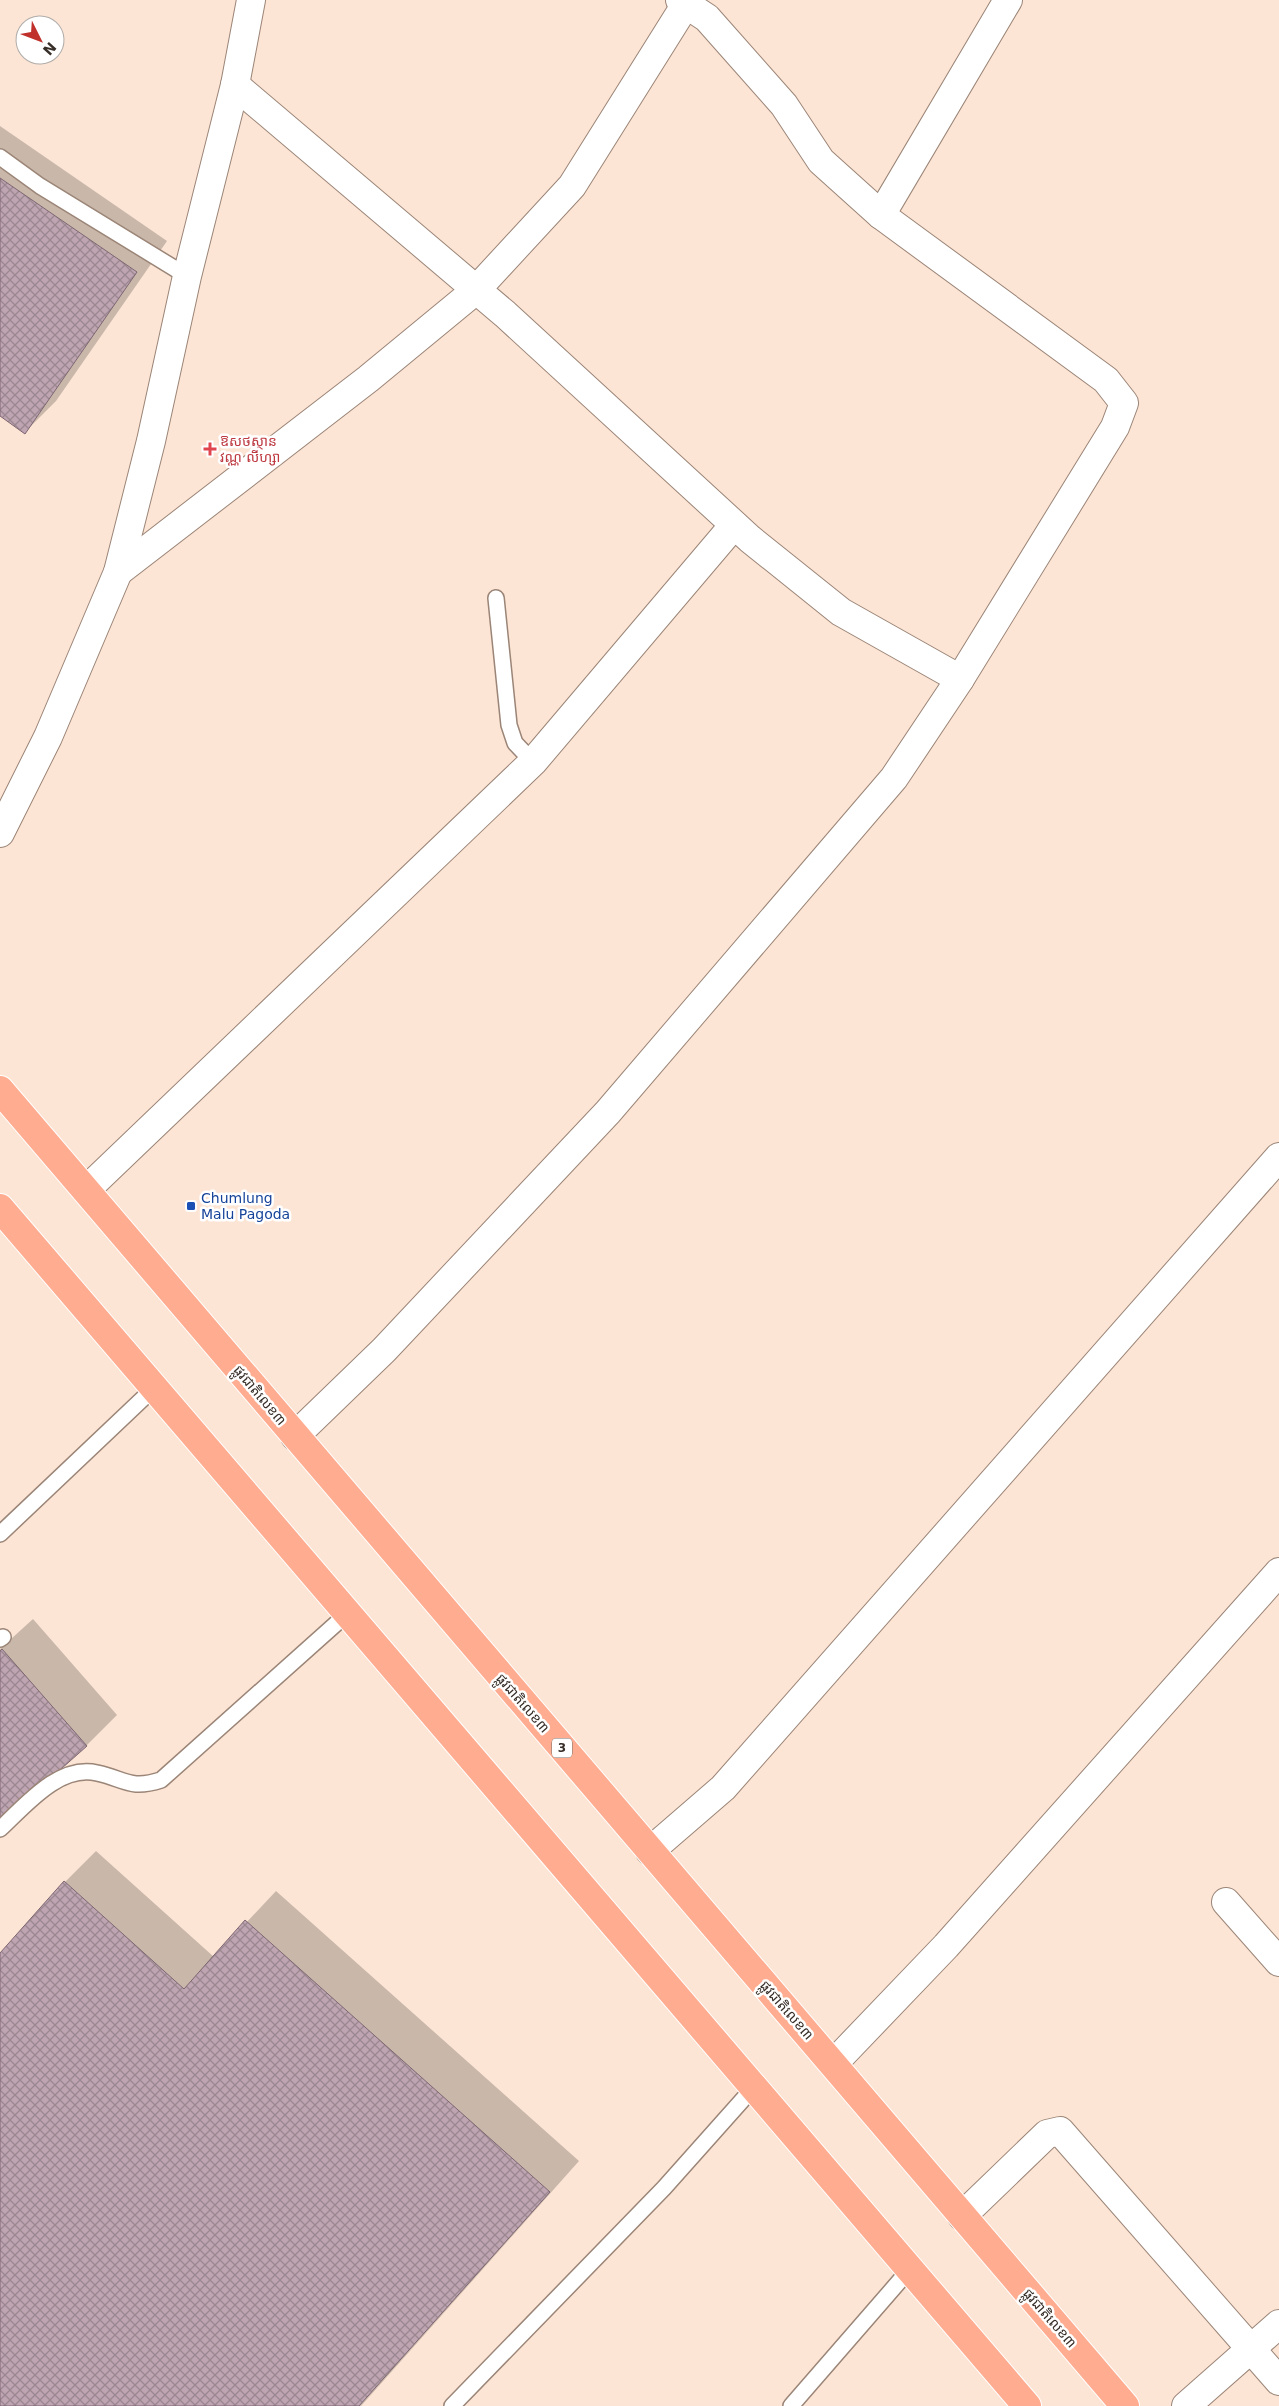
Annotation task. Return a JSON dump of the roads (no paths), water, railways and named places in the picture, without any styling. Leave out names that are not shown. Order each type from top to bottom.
[{"type":"highway","name":"ផ្លូវជាតិលេខ៣","points":[[0,1090],[1125,2406]]},
{"type":"highway","points":[[0,1208],[1027,2406]]},
{"type":"street","points":[[0,833],[48,737],[118,572],[151,441],[187,276],[235,84],[250,0]]},
{"type":"street","points":[[881,215],[1008,0]]},
{"type":"street","points":[[118,572],[368,379],[476,290],[572,186],[683,2],[707,18],[784,105],[821,161],[881,215],[1106,380],[1124,404],[1116,427],[960,679],[894,778],[608,1112],[384,1350],[295,1436]]},
{"type":"street","points":[[235,84],[505,314],[734,524],[841,612],[960,679]]},
{"type":"street","points":[[86,1190],[533,762],[734,524]]},
{"type":"street","points":[[650,1851],[723,1788],[1279,1157]]},
{"type":"street","points":[[833,2064],[952,1938],[1279,1572]]},
{"type":"street","points":[[1226,1902],[1279,1962]]},
{"type":"street","points":[[962,2216],[1047,2134],[1060,2131],[1279,2381]]},
{"type":"street","points":[[1186,2406],[1279,2324]]},
{"type":"lane","points":[[0,157],[40,186],[187,276]]},
{"type":"lane","points":[[496,598],[509,725],[515,743],[533,762]]},
{"type":"lane","points":[[0,1534],[154,1388]]},
{"type":"lane","points":[[0,1829],[47,1786],[77,1771],[97,1772],[124,1782],[143,1786],[161,1780],[348,1613]]},
{"type":"lane","points":[[452,2406],[664,2188],[754,2087]]},
{"type":"lane","points":[[791,2406],[910,2270]]},
{"type":"place","name":"ឱសថស្ថាន វណ្ណ លីហ្សា","points":[[210,449]]},
{"type":"place","name":"Chumlung Malu Pagoda","points":[[191,1206]]}]
